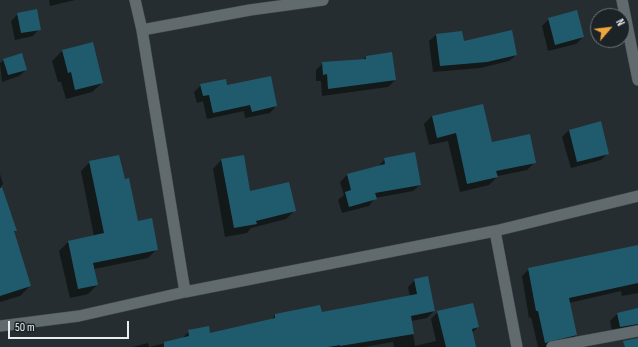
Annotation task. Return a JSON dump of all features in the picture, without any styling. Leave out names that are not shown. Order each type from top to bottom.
[{"type":"street","points":[[134,0],[142,30],[185,292]]},
{"type":"street","points":[[142,30],[250,10],[322,0]]},
{"type":"street","points":[[622,0],[638,80]]},
{"type":"street","points":[[0,326],[79,316],[185,292],[495,231],[638,196]]},
{"type":"street","points":[[495,231],[517,347]]},
{"type":"street","points":[[552,347],[638,331]]},
{"type":"building","points":[[37,9],[41,30],[21,33],[17,13]]},
{"type":"building","points":[[577,10],[584,37],[555,45],[548,18]]},
{"type":"building","points":[[512,30],[517,55],[487,62],[440,66],[436,34],[462,31],[464,41]]},
{"type":"building","points":[[93,42],[103,83],[75,90],[71,72],[68,73],[62,50]]},
{"type":"building","points":[[392,52],[396,80],[328,89],[327,74],[323,75],[322,62],[366,59],[366,56]]},
{"type":"building","points":[[22,53],[27,70],[8,75],[3,59]]},
{"type":"building","points":[[271,76],[277,106],[252,112],[250,105],[213,113],[209,95],[203,96],[200,84],[226,79],[227,85]]},
{"type":"building","points":[[483,104],[492,142],[530,134],[536,163],[496,171],[498,177],[467,184],[456,133],[437,138],[432,116]]},
{"type":"building","points":[[601,121],[609,154],[577,162],[569,130]]},
{"type":"building","points":[[415,152],[421,185],[375,193],[377,199],[349,207],[345,192],[351,190],[347,174],[385,164],[384,158]]},
{"type":"building","points":[[119,155],[125,179],[129,178],[138,221],[152,218],[158,250],[93,263],[98,285],[78,289],[68,241],[104,233],[89,161]]},
{"type":"building","points":[[244,155],[250,191],[289,182],[296,211],[256,221],[257,224],[234,228],[221,159]]},
{"type":"building","points":[[2,187],[17,231],[14,231],[31,286],[0,296],[0,188]]},
{"type":"building","points":[[638,245],[638,283],[569,298],[577,335],[545,343],[538,311],[536,311],[528,268]]},
{"type":"building","points":[[428,276],[435,311],[411,316],[414,334],[328,347],[164,347],[164,342],[189,336],[188,330],[209,326],[210,333],[275,318],[275,314],[320,305],[322,312],[417,294],[414,279]]},
{"type":"building","points":[[473,303],[479,327],[472,329],[476,347],[446,347],[437,311]]},
{"type":"building","points":[[638,308],[638,324],[620,327],[617,313]]},
{"type":"building","points":[[638,338],[638,347],[625,347],[623,341]]}]
